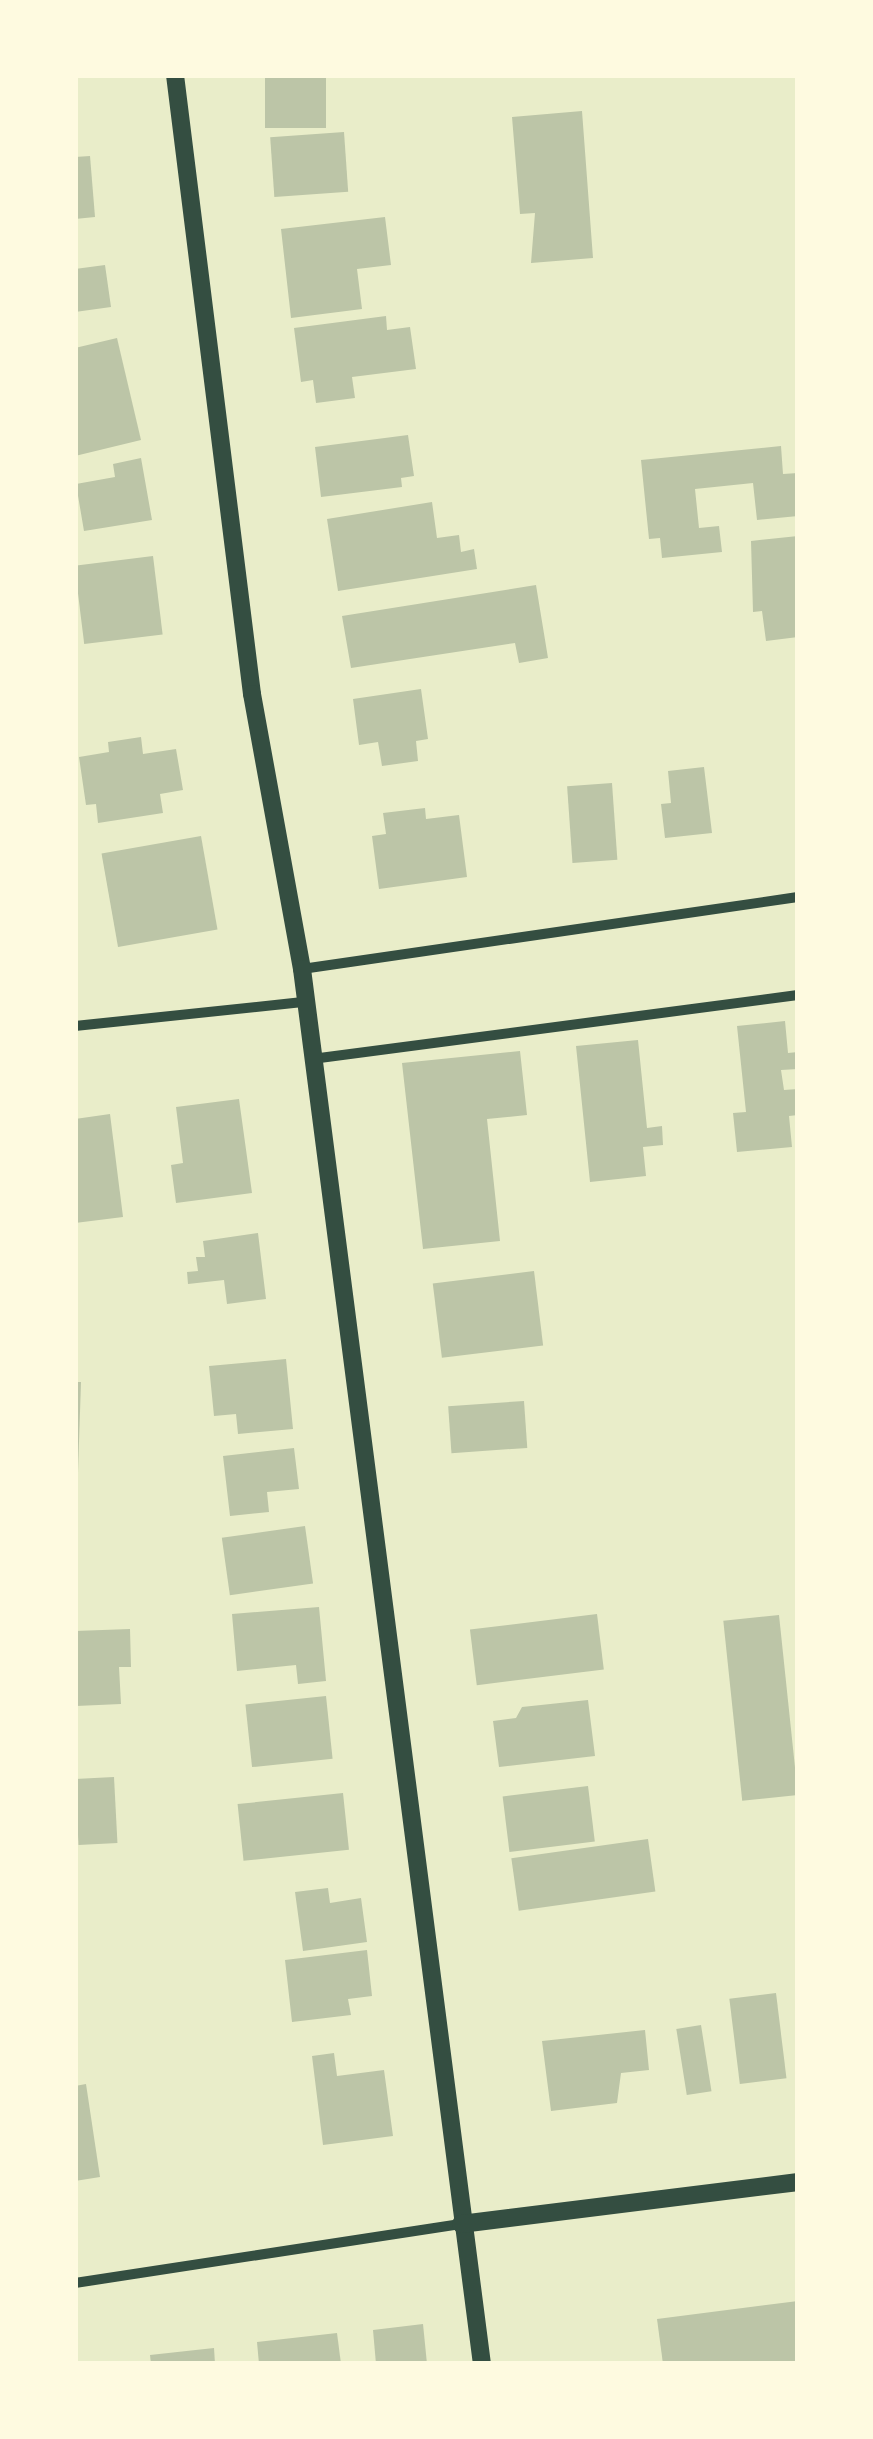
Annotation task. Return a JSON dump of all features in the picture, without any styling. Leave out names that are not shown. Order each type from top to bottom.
[{"type":"street","points":[[174,75],[252,694],[302,970],[310,1059],[460,2224],[482,2364]]},
{"type":"street","points":[[302,970],[798,897]]},
{"type":"street","points":[[310,1059],[798,995]]},
{"type":"street","points":[[75,1026],[303,1002]]},
{"type":"street","points":[[75,2283],[460,2224],[798,2182]]},
{"type":"building","points":[[265,75],[326,75],[326,128],[265,128]]},
{"type":"building","points":[[582,111],[593,258],[531,263],[535,213],[520,214],[512,117]]},
{"type":"building","points":[[344,132],[348,192],[274,197],[270,137]]},
{"type":"building","points":[[90,156],[95,217],[75,219],[75,157]]},
{"type":"building","points":[[385,217],[391,265],[357,269],[362,309],[291,318],[281,229]]},
{"type":"building","points":[[105,265],[111,307],[75,312],[75,269]]},
{"type":"building","points":[[386,316],[387,330],[410,327],[416,369],[352,377],[355,398],[316,403],[313,380],[301,382],[294,328]]},
{"type":"building","points":[[117,338],[141,440],[75,456],[75,348]]},
{"type":"building","points":[[408,435],[414,476],[401,478],[402,487],[321,497],[315,447]]},
{"type":"building","points":[[781,446],[783,474],[798,473],[798,516],[757,520],[753,483],[695,489],[699,528],[719,526],[722,552],[662,558],[660,538],[649,539],[641,460]]},
{"type":"building","points":[[141,458],[152,520],[84,531],[76,484],[115,477],[113,464]]},
{"type":"building","points":[[432,502],[437,538],[459,535],[461,552],[474,549],[477,569],[338,591],[327,519]]},
{"type":"building","points":[[798,536],[798,637],[766,641],[762,611],[753,612],[751,541]]},
{"type":"building","points":[[153,556],[163,634],[84,644],[75,566]]},
{"type":"building","points":[[536,585],[548,658],[519,663],[515,643],[351,668],[342,616]]},
{"type":"building","points":[[421,689],[428,739],[416,741],[418,761],[382,766],[378,742],[359,745],[353,699]]},
{"type":"building","points":[[141,737],[143,754],[176,749],[183,790],[160,794],[163,813],[98,823],[96,804],[86,805],[79,757],[109,752],[108,742]]},
{"type":"building","points":[[704,767],[712,833],[665,838],[661,804],[671,803],[668,771]]},
{"type":"building","points":[[612,783],[617,860],[572,863],[567,786]]},
{"type":"building","points":[[425,808],[426,819],[459,815],[467,877],[379,889],[372,836],[386,834],[383,813]]},
{"type":"building","points":[[201,836],[217,930],[118,947],[102,854]]},
{"type":"building","points":[[785,1021],[788,1053],[798,1052],[798,1069],[781,1070],[784,1090],[798,1089],[798,1115],[789,1116],[792,1147],[737,1152],[733,1113],[746,1112],[737,1026]]},
{"type":"building","points":[[638,1040],[647,1128],[662,1126],[663,1145],[643,1147],[646,1176],[590,1182],[576,1046]]},
{"type":"building","points":[[520,1051],[527,1115],[487,1119],[500,1241],[423,1249],[402,1063]]},
{"type":"building","points":[[239,1099],[252,1193],[176,1203],[171,1165],[183,1163],[176,1107]]},
{"type":"building","points":[[110,1114],[123,1217],[75,1223],[75,1119]]},
{"type":"building","points":[[258,1233],[266,1299],[227,1304],[224,1280],[188,1284],[187,1272],[198,1271],[196,1257],[205,1257],[203,1241]]},
{"type":"building","points":[[534,1271],[543,1345],[442,1358],[433,1283]]},
{"type":"building","points":[[286,1359],[293,1429],[238,1434],[236,1414],[214,1416],[209,1366]]},
{"type":"building","points":[[75,1382],[81,1382],[78,1472],[75,1472]]},
{"type":"building","points":[[524,1401],[527,1448],[451,1453],[448,1406]]},
{"type":"building","points":[[294,1448],[299,1489],[267,1492],[269,1512],[230,1516],[223,1456]]},
{"type":"building","points":[[305,1526],[313,1583],[230,1595],[222,1538]]},
{"type":"building","points":[[319,1607],[326,1681],[298,1684],[296,1665],[237,1671],[232,1614]]},
{"type":"building","points":[[597,1614],[604,1670],[477,1685],[470,1630]]},
{"type":"building","points":[[779,1615],[798,1795],[742,1801],[723,1621]]},
{"type":"building","points":[[130,1629],[131,1667],[119,1667],[121,1704],[76,1706],[75,1631]]},
{"type":"building","points":[[326,1696],[333,1759],[252,1767],[245,1704]]},
{"type":"building","points":[[588,1700],[595,1756],[499,1767],[493,1721],[516,1718],[522,1707]]},
{"type":"building","points":[[114,1777],[117,1843],[79,1845],[75,1779]]},
{"type":"building","points":[[588,1786],[595,1842],[509,1852],[503,1796]]},
{"type":"building","points":[[343,1793],[349,1850],[244,1861],[238,1804]]},
{"type":"building","points":[[648,1839],[655,1891],[519,1911],[511,1858]]},
{"type":"building","points":[[328,1888],[330,1903],[361,1898],[367,1942],[303,1951],[295,1892]]},
{"type":"building","points":[[367,1950],[372,1996],[348,1999],[351,2015],[292,2022],[285,1960]]},
{"type":"building","points":[[776,1993],[786,2078],[740,2084],[729,1999]]},
{"type":"building","points":[[701,2025],[711,2091],[687,2095],[676,2029]]},
{"type":"building","points":[[645,2030],[649,2070],[621,2073],[617,2103],[551,2111],[542,2041]]},
{"type":"building","points":[[334,2053],[337,2076],[384,2070],[393,2136],[323,2145],[312,2056]]},
{"type":"building","points":[[86,2084],[100,2177],[75,2181],[75,2086]]},
{"type":"building","points":[[798,2301],[798,2364],[663,2364],[657,2319]]},
{"type":"building","points":[[423,2324],[427,2364],[376,2364],[373,2330]]},
{"type":"building","points":[[337,2333],[341,2364],[259,2364],[257,2342]]},
{"type":"building","points":[[214,2348],[215,2364],[151,2364],[150,2355]]}]
